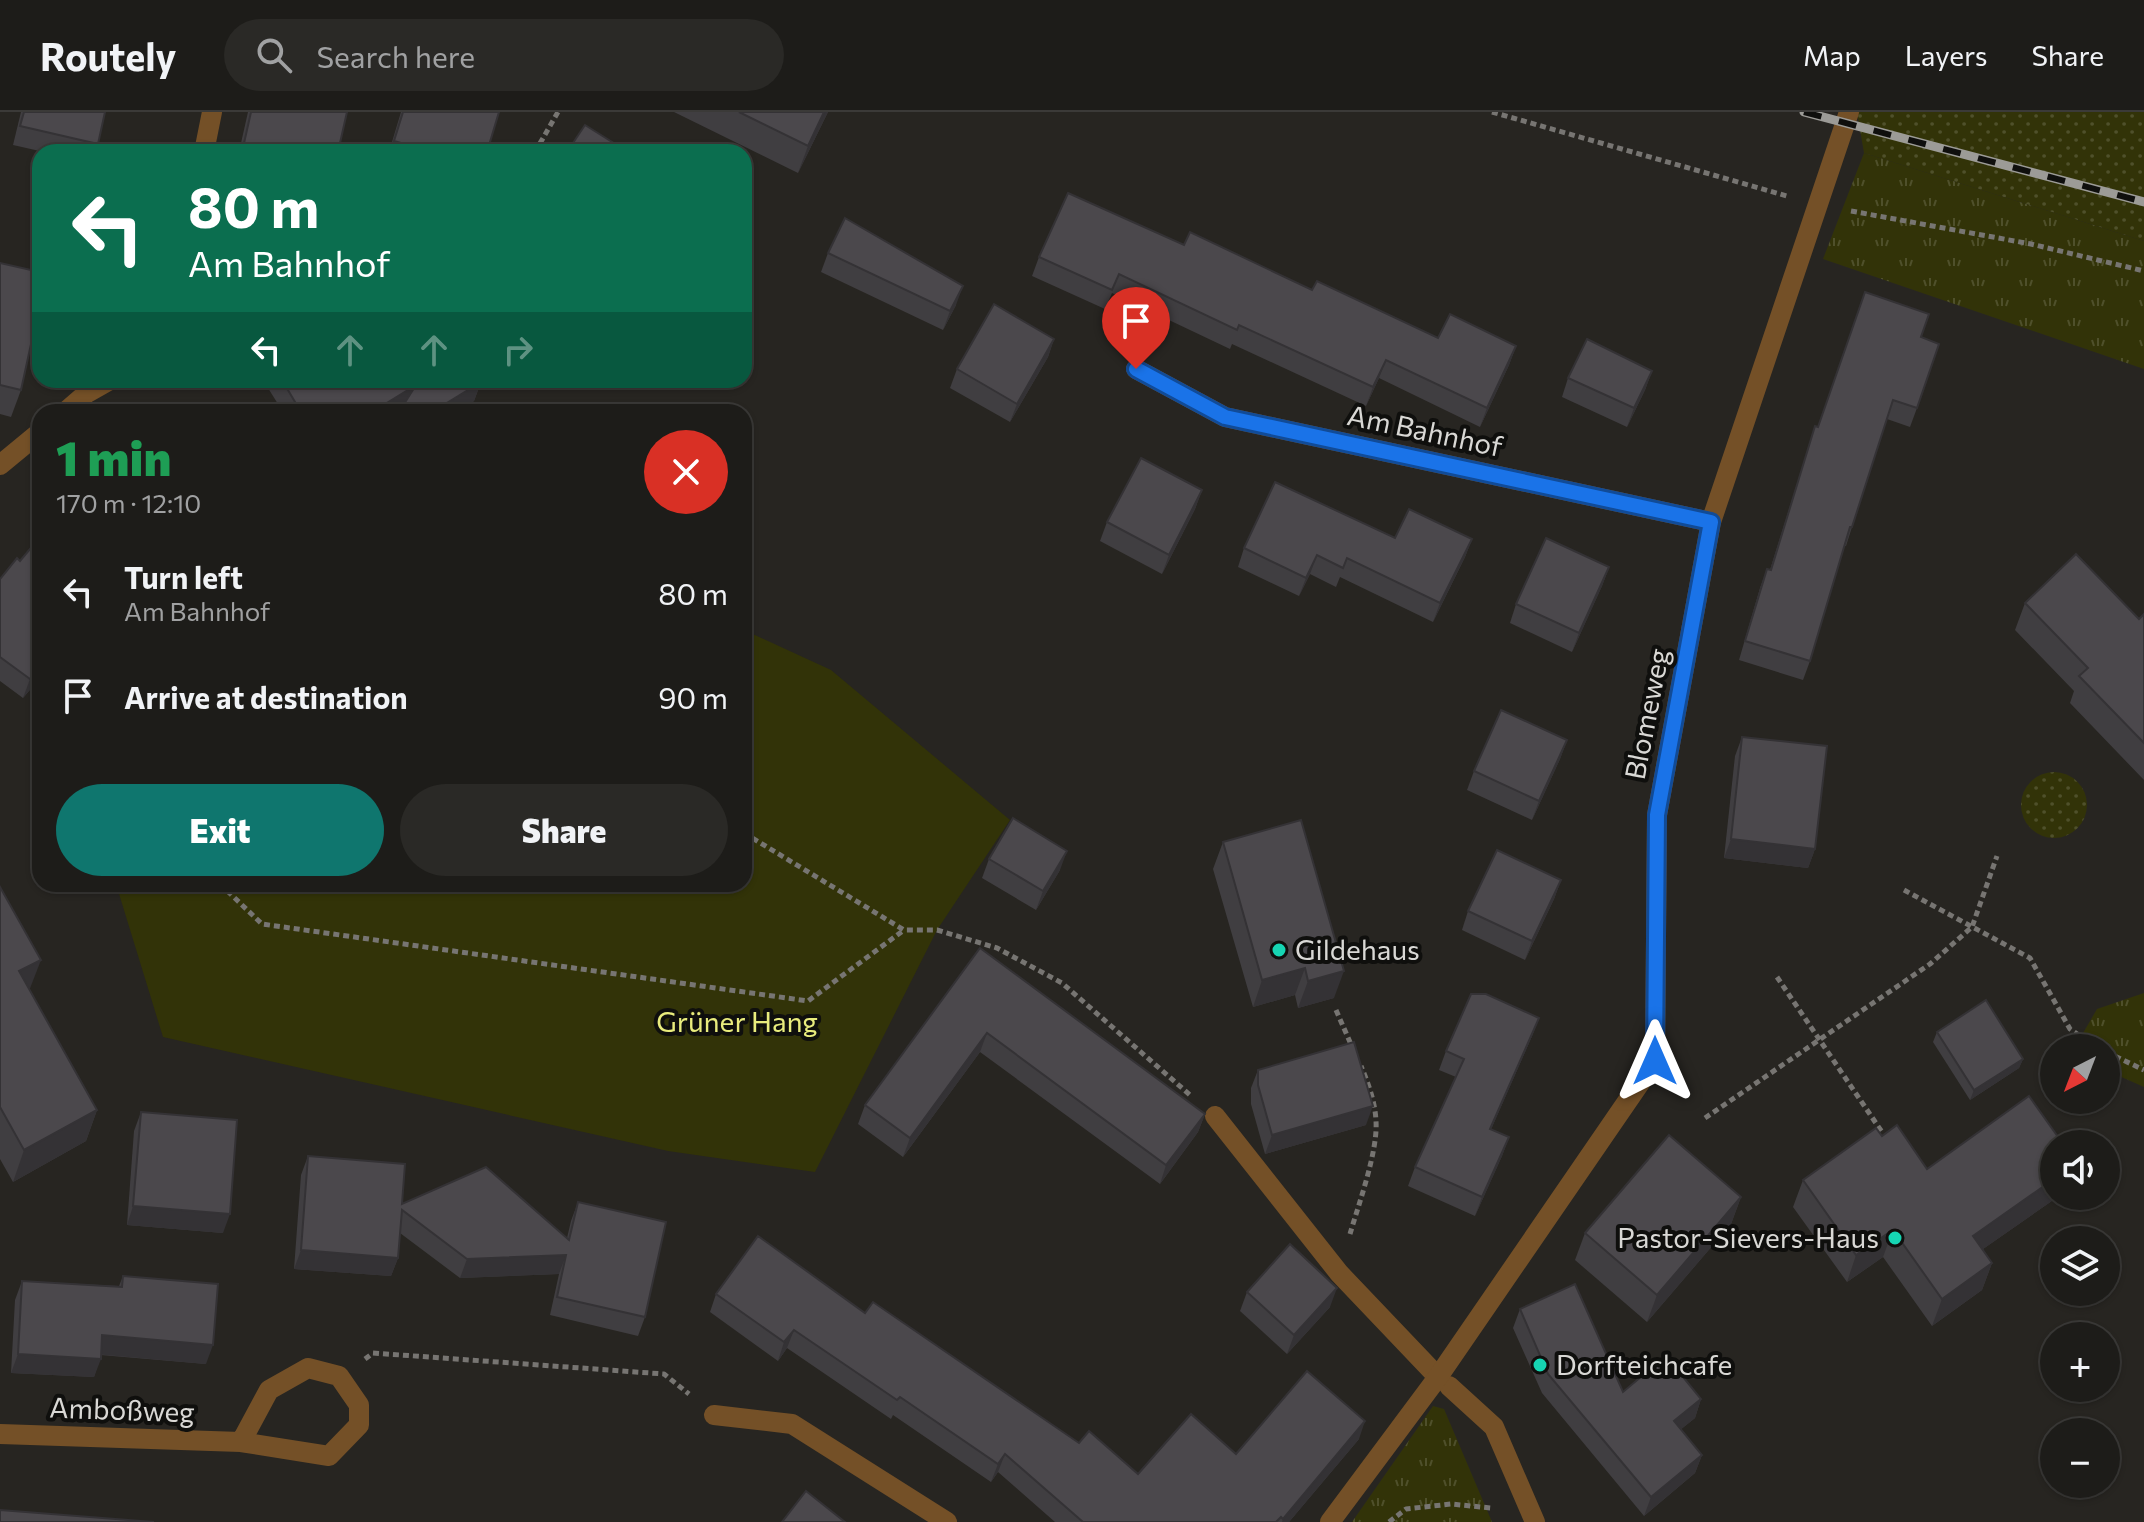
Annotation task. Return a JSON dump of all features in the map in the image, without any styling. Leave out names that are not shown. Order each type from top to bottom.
[{"type":"street","points":[[206,144],[212,112]]},
{"type":"street","name":"Blomeweg","points":[[1330,1522],[1444,1382],[1655,1061],[1657,815],[1711,522],[1849,112]]},
{"type":"street","name":"Am Bahnhof","points":[[1136,369],[1225,417],[1711,522]]},
{"type":"street","points":[[74,404],[96,388]]},
{"type":"street","points":[[0,465],[32,439]]},
{"type":"street","points":[[1215,1116],[1339,1273],[1444,1382],[1494,1427],[1533,1517]]},
{"type":"street","points":[[241,1442],[269,1390],[308,1368],[339,1376]]},
{"type":"street","name":"Amboßweg","points":[[0,1434],[241,1442],[329,1456],[359,1425],[359,1405],[339,1376]]},
{"type":"street","points":[[714,1415],[792,1424],[947,1522]]},
{"type":"path","points":[[540,144],[558,112]]},
{"type":"path","points":[[1492,112],[1817,204],[2031,244],[2144,271]]},
{"type":"path","points":[[752,838],[904,930],[937,930],[997,948],[1062,983],[1215,1116]]},
{"type":"path","points":[[1705,1118],[1930,964],[1972,927],[1997,856]]},
{"type":"path","points":[[1904,890],[2030,958],[2070,1029],[2077,1034]]},
{"type":"path","points":[[228,892],[262,924],[808,1001],[904,930]]},
{"type":"path","points":[[1777,977],[1887,1139]]},
{"type":"path","points":[[1336,1010],[1371,1089],[1377,1123],[1370,1161],[1339,1273]]},
{"type":"path","points":[[2120,1059],[2144,1070]]},
{"type":"path","points":[[339,1376],[373,1353],[664,1374]]},
{"type":"path","points":[[1389,1522],[1406,1509],[1451,1504],[1533,1517]]},
{"type":"green space","points":[[1857,112],[2144,112],[2144,241],[1864,153]]},
{"type":"green space","points":[[1864,153],[2144,241],[2144,369],[1823,259]]},
{"type":"green space","name":"Grüner Hang","points":[[752,634],[831,670],[1010,820],[937,930],[815,1172],[668,1151],[163,1037],[118,892],[752,892]]},
{"type":"green space","points":[[2054,772],[2067,775],[2077,782],[2084,792],[2087,805],[2084,818],[2077,828],[2067,835],[2054,838],[2041,835],[2031,828],[2024,818],[2021,805],[2024,792],[2031,782],[2041,775]]},
{"type":"green space","points":[[2144,993],[2144,1087],[2120,1076],[2120,1034],[2082,1034],[2097,1009]]},
{"type":"green space","points":[[1433,1406],[1444,1409],[1492,1522],[1352,1522]]},
{"type":"building","points":[[24,112],[105,112],[98,144],[20,126]]},
{"type":"building","points":[[251,112],[347,112],[340,144],[244,144]]},
{"type":"building","points":[[403,112],[499,112],[489,144],[404,144],[394,141]]},
{"type":"building","points":[[739,112],[824,112],[808,146]]},
{"type":"building","points":[[585,125],[615,144],[572,144]]},
{"type":"building","points":[[1068,193],[1184,245],[1190,232],[1312,290],[1317,281],[1438,338],[1450,314],[1516,346],[1487,408],[1386,360],[1373,387],[1239,325],[1237,330],[1119,274],[1112,290],[1039,257]]},
{"type":"building","points":[[845,218],[963,286],[950,311],[828,253]]},
{"type":"building","points":[[0,263],[32,270],[32,340],[21,390],[0,385]]},
{"type":"building","points":[[1865,292],[1929,314],[1921,337],[1939,344],[1917,408],[1893,400],[1850,527],[1810,661],[1745,641],[1767,569],[1771,570],[1815,426],[1818,427]]},
{"type":"building","points":[[994,304],[1054,339],[1017,404],[957,369]]},
{"type":"building","points":[[1587,339],[1652,371],[1634,408],[1568,378]]},
{"type":"building","points":[[287,388],[411,388],[385,404],[296,404]]},
{"type":"building","points":[[414,388],[471,388],[445,404],[404,404]]},
{"type":"building","points":[[1141,458],[1202,490],[1169,555],[1107,522]]},
{"type":"building","points":[[1275,482],[1395,538],[1409,509],[1472,539],[1440,603],[1347,558],[1343,568],[1317,555],[1306,578],[1244,548]]},
{"type":"building","points":[[1546,538],[1609,567],[1579,633],[1516,604]]},
{"type":"building","points":[[32,547],[30,679],[0,657],[0,579],[17,558],[20,561]]},
{"type":"building","points":[[2076,554],[2139,619],[2144,614],[2144,743],[2079,676],[2088,668],[2025,603]]},
{"type":"building","points":[[1501,710],[1567,740],[1539,801],[1474,771]]},
{"type":"building","points":[[1742,737],[1827,746],[1815,849],[1731,839]]},
{"type":"building","points":[[1013,818],[1067,851],[1043,891],[989,859]]},
{"type":"building","name":"Gildehaus","points":[[1301,820],[1344,971],[1308,981],[1305,968],[1262,980],[1223,842]]},
{"type":"building","points":[[1497,850],[1561,880],[1532,941],[1468,911]]},
{"type":"building","points":[[0,887],[41,960],[19,971],[97,1110],[24,1150],[0,1107]]},
{"type":"building","points":[[980,948],[1205,1114],[1166,1165],[987,1033],[910,1138],[865,1105]]},
{"type":"building","points":[[1471,994],[1486,994],[1539,1018],[1490,1129],[1509,1137],[1482,1197],[1415,1167],[1464,1059],[1446,1051]]},
{"type":"building","points":[[1986,1000],[2023,1059],[1974,1090],[1937,1032]]},
{"type":"building","points":[[1354,1042],[1373,1106],[1272,1135],[1258,1085],[1258,1070]]},
{"type":"building","name":"Pastor-Sievers-Haus","points":[[2029,1096],[2053,1130],[2040,1130],[2040,1189],[1973,1236],[1992,1263],[1942,1299],[1893,1230],[1856,1255],[1803,1180],[1876,1128],[1882,1136],[1897,1125],[1927,1169]]},
{"type":"building","points":[[141,1112],[237,1120],[230,1214],[133,1206]]},
{"type":"building","points":[[1669,1135],[1741,1197],[1657,1295],[1585,1233]]},
{"type":"building","points":[[308,1156],[405,1164],[402,1204],[486,1167],[569,1240],[578,1202],[666,1222],[645,1317],[557,1297],[566,1255],[467,1259],[402,1210],[398,1258],[301,1250]]},
{"type":"building","points":[[758,1236],[865,1313],[873,1302],[1079,1443],[1089,1431],[1138,1474],[1191,1414],[1236,1454],[1307,1371],[1365,1421],[1283,1519],[1281,1517],[1276,1522],[1083,1522],[1005,1454],[998,1464],[794,1330],[784,1342],[716,1294]]},
{"type":"building","points":[[1290,1244],[1337,1288],[1294,1335],[1247,1292]]},
{"type":"building","points":[[123,1276],[218,1284],[213,1345],[102,1335],[101,1359],[18,1354],[22,1281],[122,1287]]},
{"type":"building","points":[[1575,1284],[1623,1392],[1666,1356],[1701,1399],[1674,1421],[1702,1455],[1651,1497],[1548,1374],[1520,1309]]},
{"type":"building","points":[[806,1491],[845,1522],[782,1522]]},
{"type":"building","points":[[0,1510],[154,1522],[0,1522]]},
{"type":"railway","points":[[1804,112],[2144,202]]},
{"type":"place","name":"Gildehaus","points":[[1279,950]]},
{"type":"place","name":"Pastor-Sievers-Haus","points":[[1895,1238]]},
{"type":"place","name":"Dorfteichcafe","points":[[1540,1365]]},
{"type":"route","points":[[1136,369],[1225,417],[1711,522],[1657,815],[1655,1061]]}]
